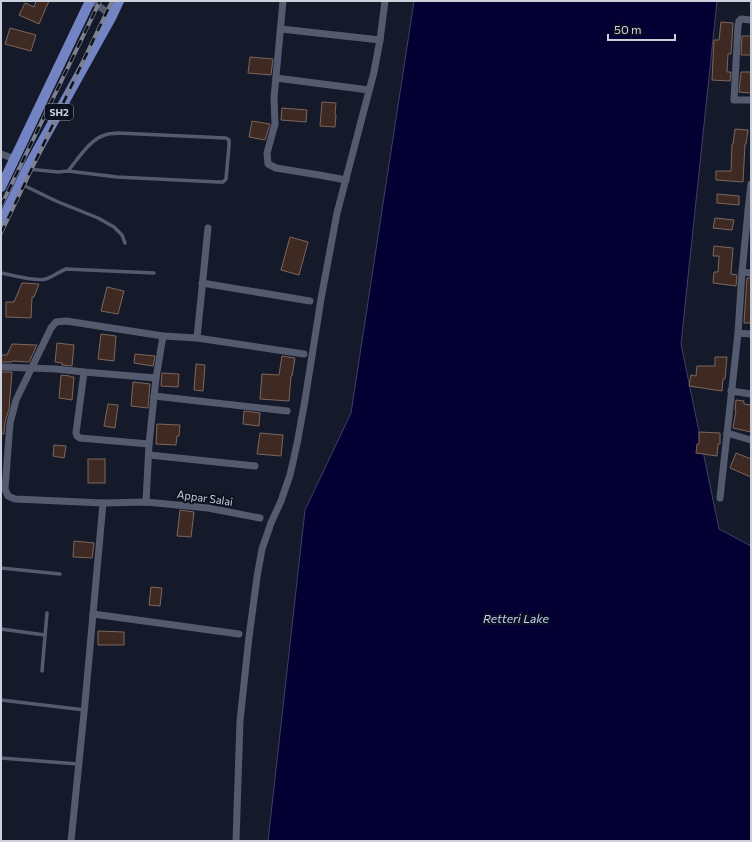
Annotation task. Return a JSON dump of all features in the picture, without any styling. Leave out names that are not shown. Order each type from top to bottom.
[{"type":"main road","name":"SH2","points":[[1,187],[91,1]]},
{"type":"main road","name":"SH2","points":[[1,223],[27,169],[119,1]]},
{"type":"street","points":[[91,1],[112,16]]},
{"type":"street","points":[[284,1],[274,98],[275,124],[268,153],[268,164],[276,168],[346,180]]},
{"type":"street","points":[[236,841],[240,720],[257,577],[262,549],[290,475],[297,444],[321,299],[338,213],[374,72],[385,1]]},
{"type":"street","points":[[751,20],[739,21],[734,100],[751,100]]},
{"type":"street","points":[[281,29],[380,40]]},
{"type":"street","points":[[276,78],[369,90]]},
{"type":"street","points":[[1,154],[15,159]]},
{"type":"street","points":[[720,498],[738,333],[742,272],[750,211],[751,184]]},
{"type":"street","points":[[197,338],[208,228]]},
{"type":"street","points":[[742,272],[751,273]]},
{"type":"street","points":[[202,283],[310,301]]},
{"type":"street","points":[[32,368],[51,328],[56,322],[66,321],[163,336],[197,338],[304,354]]},
{"type":"street","points":[[738,333],[751,334]]},
{"type":"street","points":[[146,502],[149,444],[156,378],[163,336]]},
{"type":"street","points":[[1,367],[56,369],[156,378]]},
{"type":"street","name":"Appar Salai","points":[[32,368],[16,400],[10,423],[5,489],[8,496],[15,499],[103,503],[146,502],[208,508],[260,518]]},
{"type":"street","points":[[84,372],[76,433],[77,436],[80,438],[149,444]]},
{"type":"street","points":[[731,391],[751,394]]},
{"type":"street","points":[[154,396],[287,412]]},
{"type":"street","points":[[727,434],[751,440]]},
{"type":"street","points":[[149,455],[255,466]]},
{"type":"street","points":[[71,841],[78,764],[85,710],[103,503]]},
{"type":"street","points":[[93,614],[239,634]]},
{"type":"lane","points":[[27,169],[58,172],[68,171],[117,177],[223,182],[226,179],[229,140],[226,138],[118,133],[106,134],[97,138],[68,171]]},
{"type":"lane","points":[[20,184],[98,218],[114,227],[122,235],[125,243]]},
{"type":"lane","points":[[1,273],[45,280],[66,269],[154,272]]},
{"type":"lane","points":[[1,568],[60,574]]},
{"type":"lane","points":[[42,671],[47,613]]},
{"type":"lane","points":[[1,629],[45,635]]},
{"type":"lane","points":[[1,700],[85,710]]},
{"type":"lane","points":[[1,758],[78,764]]},
{"type":"water","name":"Retteri Lake","points":[[414,1],[717,1],[681,344],[719,529],[751,546],[751,841],[268,841],[305,510],[351,413]]},
{"type":"building","points":[[36,1],[49,1],[39,24],[19,15],[25,3],[34,7]]},
{"type":"building","points":[[721,22],[733,23],[731,54],[728,54],[727,72],[731,72],[730,81],[712,80],[714,40],[719,40]]},
{"type":"building","points":[[10,28],[36,35],[31,51],[5,44]]},
{"type":"building","points":[[742,36],[751,36],[751,55],[741,55]]},
{"type":"building","points":[[250,57],[273,59],[271,75],[248,73]]},
{"type":"building","points":[[741,72],[751,72],[751,93],[739,92]]},
{"type":"building","points":[[322,102],[336,103],[335,127],[320,126]]},
{"type":"building","points":[[282,108],[307,110],[306,122],[281,120]]},
{"type":"building","points":[[252,121],[270,124],[265,140],[249,137]]},
{"type":"building","points":[[735,129],[748,130],[745,144],[743,182],[716,180],[716,171],[731,171],[732,144]]},
{"type":"building","points":[[717,194],[739,196],[739,205],[717,203]]},
{"type":"building","points":[[715,218],[734,220],[732,230],[713,228]]},
{"type":"building","points":[[290,237],[308,242],[299,275],[281,270]]},
{"type":"building","points":[[714,246],[733,248],[731,274],[737,275],[736,286],[713,283],[714,272],[718,272],[719,256],[713,256]]},
{"type":"building","points":[[747,278],[751,278],[751,323],[744,323]]},
{"type":"building","points":[[22,283],[39,284],[34,297],[32,297],[31,318],[6,317],[6,302],[14,302]]},
{"type":"building","points":[[107,287],[124,291],[118,314],[101,311]]},
{"type":"building","points":[[101,334],[116,336],[114,361],[98,359]]},
{"type":"building","points":[[57,343],[74,345],[72,366],[62,365],[62,363],[55,362]]},
{"type":"building","points":[[12,344],[37,345],[29,362],[1,362],[1,355],[7,355]]},
{"type":"building","points":[[135,354],[155,356],[153,366],[134,363]]},
{"type":"building","points":[[282,356],[295,358],[291,376],[289,401],[260,399],[262,374],[279,375]]},
{"type":"building","points":[[715,357],[727,357],[725,379],[723,379],[722,391],[689,386],[691,375],[696,376],[697,366],[715,366]]},
{"type":"building","points":[[196,364],[205,365],[203,391],[194,390]]},
{"type":"building","points":[[1,372],[12,372],[9,409],[5,422],[4,434],[1,434]]},
{"type":"building","points":[[162,373],[179,374],[178,387],[161,386]]},
{"type":"building","points":[[61,375],[74,377],[72,400],[59,398]]},
{"type":"building","points":[[133,382],[150,384],[148,408],[131,406]]},
{"type":"building","points":[[736,400],[744,401],[744,404],[751,405],[751,432],[733,428]]},
{"type":"building","points":[[108,404],[118,405],[115,428],[104,426]]},
{"type":"building","points":[[244,411],[260,413],[259,426],[243,424]]},
{"type":"building","points":[[157,424],[180,425],[176,445],[156,444]]},
{"type":"building","points":[[699,432],[720,433],[720,444],[718,444],[717,456],[696,453],[697,444],[699,444]]},
{"type":"building","points":[[260,433],[283,435],[281,456],[257,454]]},
{"type":"building","points":[[54,445],[66,446],[64,458],[53,456]]},
{"type":"building","points":[[736,453],[751,459],[751,477],[730,468]]},
{"type":"building","points":[[88,459],[105,459],[105,483],[88,483]]},
{"type":"building","points":[[180,510],[194,512],[191,537],[177,536]]},
{"type":"building","points":[[74,541],[94,543],[92,558],[73,557]]},
{"type":"building","points":[[151,587],[162,588],[160,606],[149,605]]},
{"type":"building","points":[[98,631],[124,632],[124,645],[98,645]]},
{"type":"railway","points":[[1,206],[100,1]]},
{"type":"railway","points":[[1,233],[112,1]]}]
